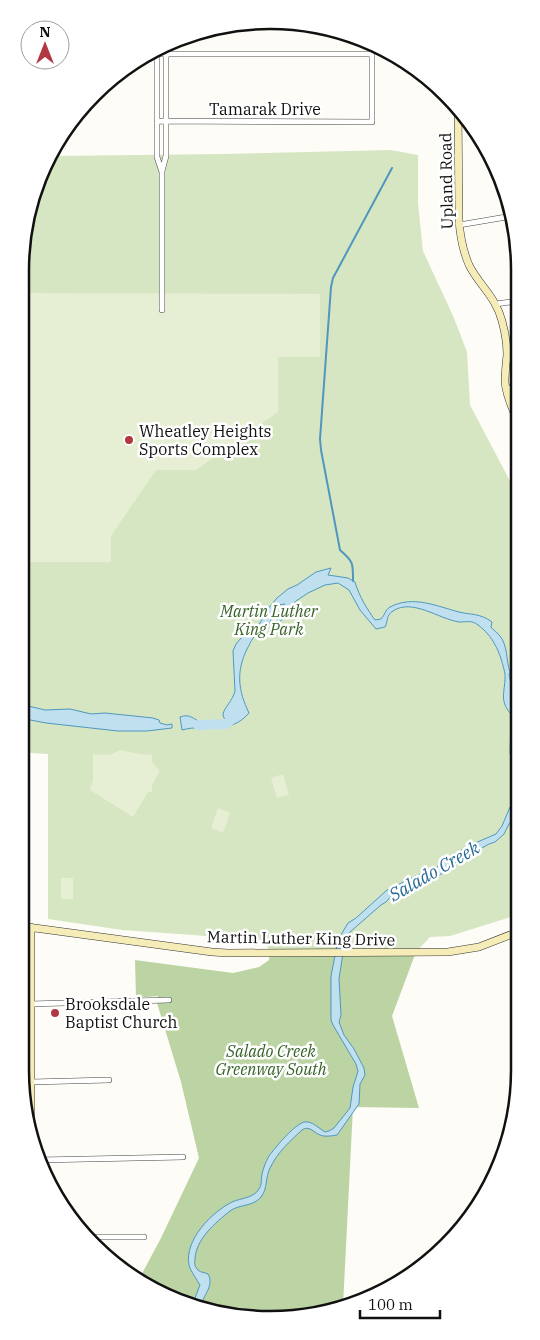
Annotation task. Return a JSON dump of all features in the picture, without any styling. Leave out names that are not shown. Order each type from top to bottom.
[{"type":"street","points":[[162,310],[162,172],[166,156],[166,54],[372,54]]},
{"type":"street","name":"Tamarak Drive","points":[[157,121],[372,122],[372,54]]},
{"type":"street","points":[[157,57],[157,157],[162,172]]},
{"type":"street","name":"Upland Road","points":[[458,121],[459,225],[463,247],[470,265],[496,304],[503,322],[507,344],[506,389],[511,405]]},
{"type":"street","points":[[459,225],[505,217]]},
{"type":"street","points":[[496,304],[511,302]]},
{"type":"street","points":[[506,389],[511,388]]},
{"type":"street","points":[[30,928],[31,1098]]},
{"type":"street","name":"Martin Luther King Drive","points":[[30,928],[212,952],[259,953],[448,952],[479,947],[511,935]]},
{"type":"street","points":[[30,1004],[169,1000]]},
{"type":"street","points":[[31,1082],[109,1080]]},
{"type":"street","points":[[46,1160],[183,1157]]},
{"type":"street","points":[[96,1238],[144,1237]]},
{"type":"green space","name":"Martin Luther King Park","points":[[391,150],[418,155],[418,203],[423,251],[454,318],[467,352],[470,405],[511,483],[511,917],[450,936],[430,937],[416,952],[270,952],[264,940],[122,930],[48,919],[48,754],[31,753],[29,751],[29,254],[33,223],[47,178],[58,156]]},
{"type":"green space","name":"Wheatley Heights Sports Complex","points":[[29,293],[320,294],[320,357],[278,357],[278,412],[196,470],[156,470],[111,536],[111,562],[29,562]]},
{"type":"green space","points":[[120,750],[152,755],[152,762],[160,771],[152,785],[152,792],[148,792],[133,817],[90,790],[93,780],[93,754],[110,755]]},
{"type":"green space","points":[[283,774],[289,795],[277,798],[271,778]]},
{"type":"green space","points":[[218,808],[230,813],[223,833],[211,828]]},
{"type":"green space","points":[[61,878],[73,878],[73,899],[61,899]]},
{"type":"green space","name":"Salado Creek Greenway South","points":[[270,952],[416,952],[392,1016],[419,1108],[353,1107],[343,1299],[317,1307],[286,1311],[254,1311],[223,1307],[178,1293],[142,1274],[199,1158],[181,1082],[157,1003],[158,996],[136,998],[135,960],[233,973],[259,967],[269,960]]},
{"type":"water","points":[[331,568],[328,575],[348,578],[355,582],[375,620],[381,619],[390,607],[407,602],[424,603],[488,619],[492,622],[491,627],[500,636],[504,644],[510,672],[511,714],[507,709],[503,695],[505,674],[498,651],[494,642],[476,623],[459,622],[426,610],[409,607],[393,611],[388,617],[385,627],[376,629],[360,610],[349,590],[338,583],[325,585],[296,601],[273,630],[274,624],[285,610],[278,613],[285,604],[281,604],[274,610],[268,626],[253,638],[243,657],[240,673],[242,697],[249,713],[241,720],[226,727],[182,730],[180,717],[184,716],[190,716],[208,725],[226,722],[223,714],[235,691],[233,651],[236,644],[260,623],[266,611],[277,598],[316,572]]},
{"type":"water","points":[[29,706],[45,710],[70,709],[91,714],[105,713],[153,718],[159,720],[160,723],[172,724],[172,728],[147,731],[118,731],[29,720]]},
{"type":"water","points":[[511,714],[511,755],[510,754]]},
{"type":"water","points":[[510,807],[511,822],[504,834],[495,842],[470,852],[434,880],[425,881],[393,894],[350,932],[345,940],[339,979],[341,1015],[339,1022],[344,1035],[364,1068],[365,1075],[360,1084],[359,1104],[337,1135],[324,1136],[309,1129],[302,1130],[276,1157],[268,1172],[265,1190],[261,1197],[254,1202],[230,1211],[207,1232],[196,1252],[195,1265],[200,1272],[208,1274],[210,1282],[202,1301],[195,1299],[200,1285],[189,1265],[189,1256],[191,1246],[201,1228],[224,1207],[257,1192],[261,1186],[262,1172],[269,1156],[293,1129],[304,1122],[308,1122],[325,1132],[329,1131],[334,1128],[350,1108],[353,1087],[358,1071],[356,1064],[331,1020],[331,976],[338,940],[348,923],[387,890],[420,874],[432,873],[438,866],[466,847],[496,834],[502,826]]},
{"type":"waterway","points":[[353,581],[352,564],[340,550],[320,439],[331,287],[333,278],[392,168]]},
{"type":"waterway","name":"Salado Creek","points":[[198,725],[226,724],[234,717]]},
{"type":"place","name":"Wheatley Heights Sports Complex","points":[[129,440]]},
{"type":"place","name":"Brooksdale Baptist Church","points":[[55,1013]]}]
